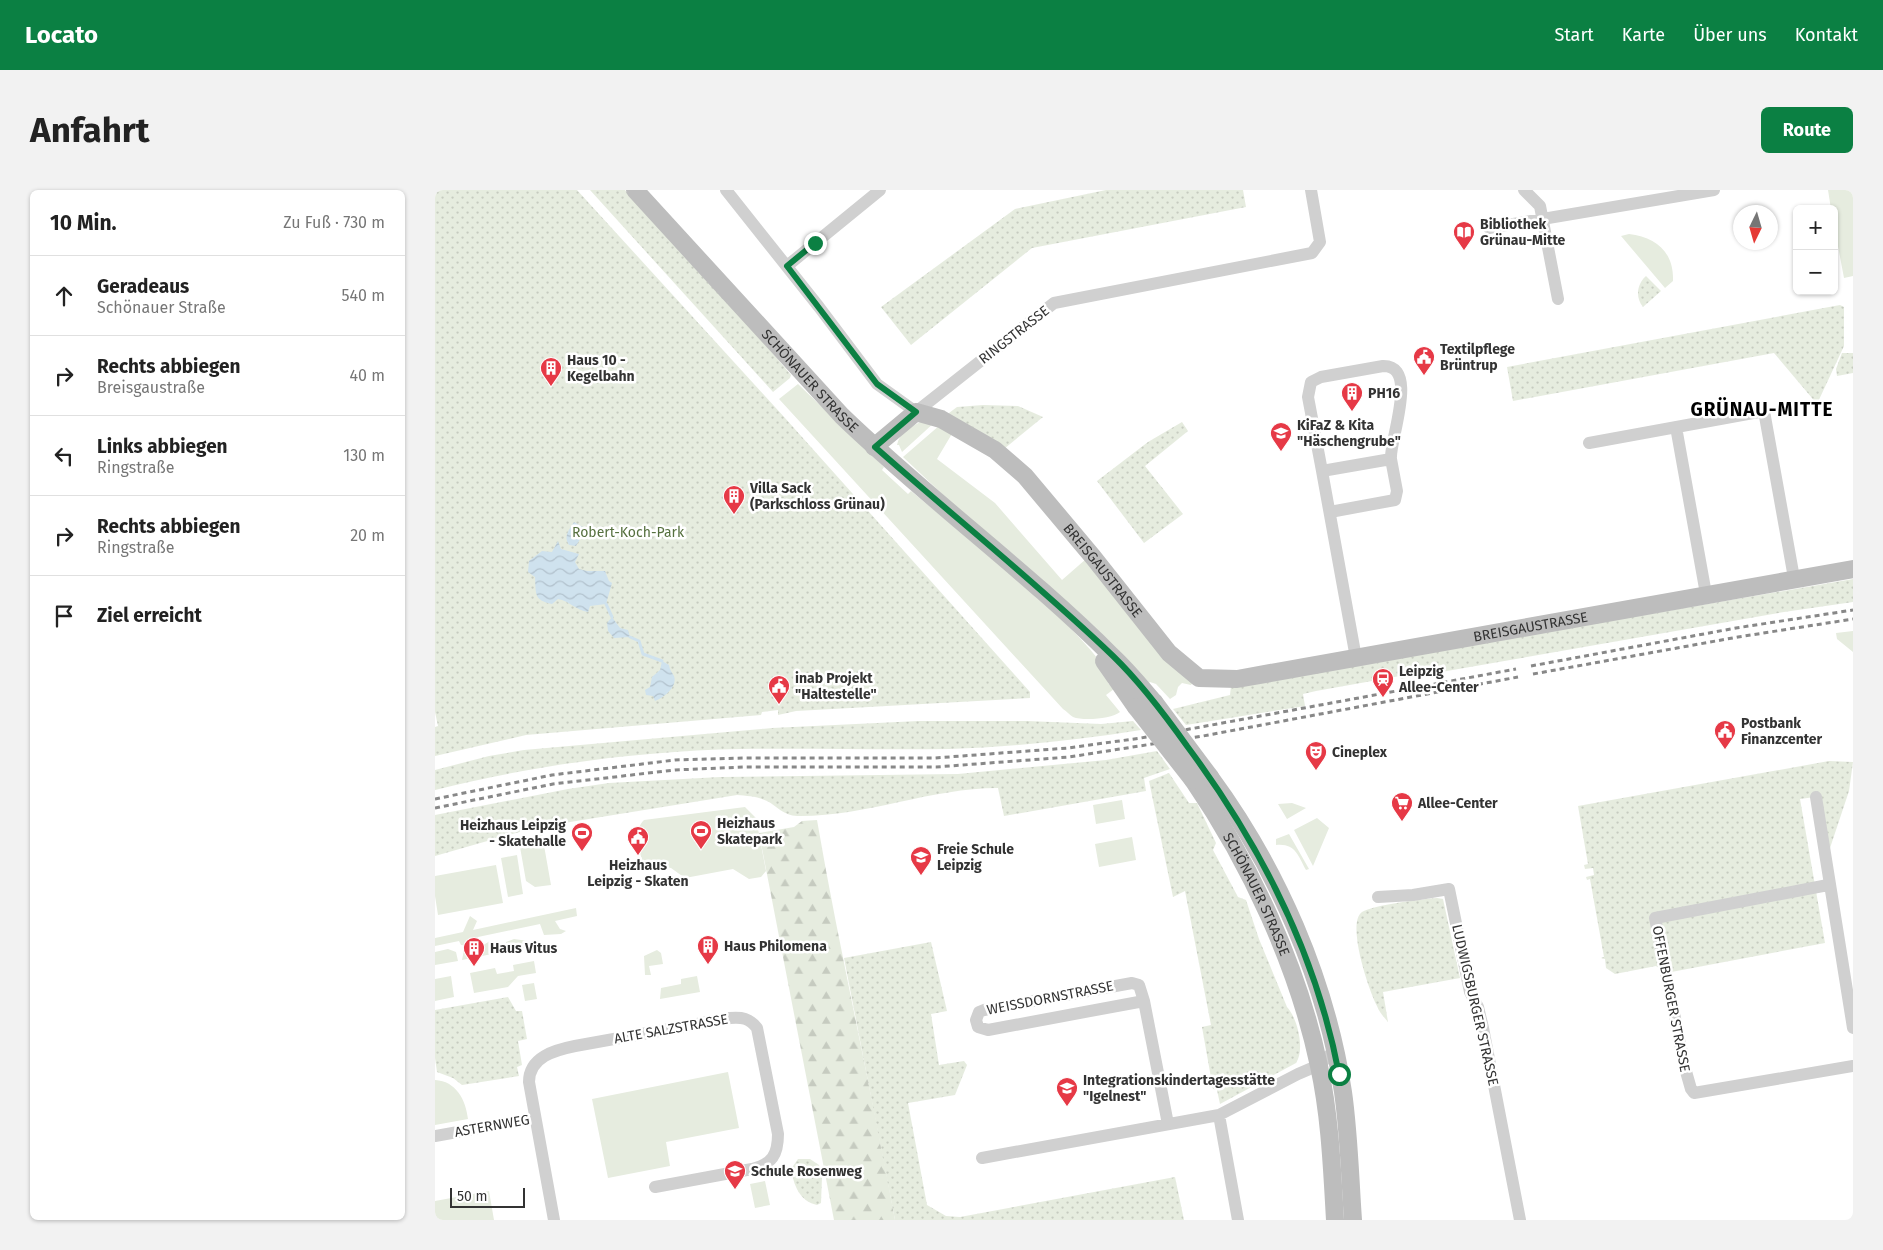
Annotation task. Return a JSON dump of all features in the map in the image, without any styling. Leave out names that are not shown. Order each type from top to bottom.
[{"type":"main road","name":"SCHÖNAUER STRASSE","points":[[635,190],[745,307],[818,392],[875,447],[1114,657],[1154,702],[1202,778],[1263,905],[1299,994],[1319,1065],[1330,1147],[1335,1220]]},
{"type":"main road","points":[[875,447],[916,412]]},
{"type":"main road","name":"BREISGAUSTRASSE","points":[[916,412],[941,419],[995,450],[1025,476],[1093,557],[1169,653],[1199,678],[1230,680],[1853,569]]},
{"type":"main road","name":"SCHÖNAUER STRASSE","points":[[1068,616],[1137,707],[1202,778],[1254,844],[1288,912],[1317,988],[1336,1058],[1347,1128],[1353,1220]]},
{"type":"street","points":[[726,190],[877,384],[916,412]]},
{"type":"street","points":[[787,266],[880,190]]},
{"type":"street","name":"RINGSTRASSE","points":[[916,412],[1054,303],[1312,253],[1320,242],[1311,190]]},
{"type":"street","points":[[1524,190],[1540,206],[1558,299]]},
{"type":"street","points":[[1489,228],[1714,190]]},
{"type":"street","points":[[1329,512],[1395,500],[1397,491],[1391,459],[1402,398],[1396,370],[1386,366],[1321,377],[1311,382],[1309,397],[1329,512],[1356,658]]},
{"type":"street","points":[[1589,443],[1764,411],[1794,578]]},
{"type":"street","points":[[1676,427],[1706,594]]},
{"type":"street","points":[[1322,471],[1391,459]]},
{"type":"street","points":[[1816,797],[1828,885],[1853,1028]]},
{"type":"street","name":"OFFENBURGER STRASSE","points":[[1828,885],[1655,918],[1685,1068],[1691,1090],[1694,1093],[1853,1066]]},
{"type":"street","name":"LUDWIGSBURGER STRASSE","points":[[1378,897],[1413,895],[1449,889],[1470,992],[1479,1007],[1520,1220]]},
{"type":"street","name":"WEISSDORNSTRASSE","points":[[1144,1001],[988,1030],[978,1027],[976,1020],[979,1012],[984,1010],[1132,983],[1139,985],[1144,1001],[1168,1124]]},
{"type":"street","name":"ALTE SALZSTRASSE","points":[[535,1118],[529,1079],[536,1063],[549,1052],[730,1018],[740,1017],[750,1020],[757,1028],[778,1134],[778,1149],[774,1158],[765,1165],[752,1169],[655,1187]]},
{"type":"street","points":[[982,1158],[1219,1115],[1297,1074],[1336,1058]]},
{"type":"street","points":[[1219,1115],[1238,1220]]},
{"type":"street","name":"ASTERNWEG","points":[[435,1136],[535,1118],[554,1220]]},
{"type":"green space","name":"Robert-Koch-Park","points":[[435,190],[577,190],[785,418],[1030,692],[1030,698],[796,711],[778,715],[778,710],[762,712],[761,715],[526,735],[435,756],[435,727],[438,726],[435,712]]},
{"type":"green space","points":[[590,190],[625,190],[735,309],[791,375],[790,378],[773,392]]},
{"type":"green space","points":[[1106,190],[1243,190],[1246,207],[1032,248],[911,345],[881,307],[1015,209]]},
{"type":"green space","points":[[1828,190],[1853,190],[1853,276],[1844,278],[1838,246],[1838,205],[1830,205]]},
{"type":"green space","points":[[1629,234],[1655,243],[1667,254],[1673,271],[1673,281],[1665,288],[1621,236]]},
{"type":"green space","points":[[1646,276],[1661,291],[1643,307],[1640,303],[1638,291]]},
{"type":"green space","points":[[1840,305],[1844,307],[1844,346],[1817,404],[1774,353],[1513,401],[1507,367]]},
{"type":"green space","points":[[1842,353],[1853,353],[1853,373],[1837,376],[1836,369]]},
{"type":"green space","points":[[798,384],[884,467],[882,470],[908,494],[911,491],[991,556],[1068,625],[1112,677],[1108,683],[1114,689],[1106,695],[1120,712],[1104,718],[1083,719],[1073,717],[1063,709],[779,399]]},
{"type":"green space","points":[[983,405],[1018,406],[1043,417],[999,453],[941,419],[957,407]]},
{"type":"green space","points":[[920,422],[935,422],[902,452],[899,445],[897,445],[900,437]]},
{"type":"green space","points":[[1182,422],[1188,431],[1145,466],[1183,514],[1144,543],[1097,481],[1148,442]]},
{"type":"green space","points":[[940,425],[953,432],[937,459],[995,503],[1062,580],[1086,559],[1193,682],[1191,685],[1182,683],[1178,687],[1176,695],[1170,699],[1156,684],[1150,682],[1146,686],[903,457]]},
{"type":"green space","points":[[1853,579],[1853,602],[1784,612],[1401,679],[1400,676],[1316,691],[1303,694],[1305,706],[1186,725],[1173,709],[1230,695],[1231,686]]},
{"type":"green space","points":[[1853,631],[1853,652],[1837,639],[1836,633]]},
{"type":"green space","points":[[919,721],[1027,721],[1101,724],[1133,721],[1141,730],[997,747],[949,749],[741,749],[625,756],[511,773],[435,790],[435,770],[489,756],[524,750],[772,728]]},
{"type":"green space","points":[[1157,751],[1170,769],[1144,778],[1146,791],[1004,816],[998,788],[973,789],[922,797],[848,812],[797,816],[784,813],[763,799],[737,795],[533,828],[435,856],[435,815],[568,789],[609,783],[720,777],[958,774],[1106,760]]},
{"type":"green space","points":[[1829,761],[1853,762],[1849,791],[1828,854],[1815,797],[1800,799],[1825,943],[1666,973],[1656,966],[1615,974],[1606,968],[1605,959],[1601,958],[1604,957],[1590,879],[1587,880],[1586,877],[1594,875],[1593,868],[1585,869],[1584,865],[1588,864],[1578,806]]},
{"type":"green space","points":[[1169,773],[1189,803],[1197,803],[1216,843],[1213,850],[1238,897],[1246,900],[1259,939],[1287,1007],[1294,1019],[1299,1035],[1300,1050],[1296,1063],[1220,1104],[1217,1090],[1213,1089],[1202,1027],[1211,1025],[1185,891],[1173,897],[1149,781]]},
{"type":"green space","points":[[1122,800],[1125,819],[1096,824],[1093,805]]},
{"type":"green space","points":[[1292,803],[1306,808],[1287,819],[1278,804]]},
{"type":"green space","name":"Heizhaus Skatepark","points":[[745,807],[756,818],[766,871],[761,877],[749,879],[733,869],[685,878],[671,868],[643,865],[638,830],[644,820]]},
{"type":"green space","points":[[1317,818],[1329,828],[1313,866],[1294,830]]},
{"type":"green space","points":[[817,820],[895,1220],[834,1220],[759,833],[794,827],[802,821]]},
{"type":"green space","points":[[542,834],[551,885],[535,887],[526,881],[520,847],[525,839]]},
{"type":"green space","points":[[1289,834],[1309,869],[1306,870],[1292,848],[1276,845],[1276,839]]},
{"type":"green space","points":[[1132,837],[1136,860],[1099,867],[1095,844]]},
{"type":"green space","points":[[517,855],[523,894],[508,897],[501,858]]},
{"type":"green space","points":[[496,865],[503,903],[438,915],[435,896],[435,876]]},
{"type":"green space","points":[[1437,898],[1443,899],[1460,978],[1383,992],[1388,1022],[1378,1008],[1369,987],[1358,943],[1356,929],[1358,919],[1362,912],[1368,909]]},
{"type":"green space","points":[[576,908],[577,916],[555,921],[560,929],[566,931],[561,934],[544,935],[540,924],[478,937],[471,946],[461,945],[459,941],[435,946],[435,938],[463,932],[470,916],[477,921],[473,930]]},
{"type":"green space","points":[[514,939],[528,941],[530,952],[525,953],[524,948],[506,952],[506,942]]},
{"type":"green space","points":[[490,941],[500,943],[502,952],[462,960],[464,950],[480,947]]},
{"type":"green space","points":[[931,942],[947,1011],[931,1014],[939,1065],[964,1061],[967,1065],[955,1095],[908,1103],[927,1205],[946,1216],[960,1217],[1175,1177],[1184,1220],[895,1220],[844,958]]},
{"type":"green space","points":[[448,949],[456,952],[458,961],[435,965],[435,952]]},
{"type":"green space","points":[[657,950],[661,953],[663,964],[649,966],[651,975],[645,975],[644,956]]},
{"type":"green space","points":[[534,961],[536,973],[518,976],[508,987],[474,993],[470,973],[495,968],[497,974],[514,971],[513,965]]},
{"type":"green space","points":[[451,976],[454,997],[435,1001],[435,979]]},
{"type":"green space","points":[[697,976],[700,992],[660,999],[661,988],[681,984],[681,979]]},
{"type":"green space","points":[[534,983],[537,999],[525,1001],[522,985]]},
{"type":"green space","points":[[508,997],[516,1011],[522,1011],[527,1039],[518,1041],[522,1065],[517,1067],[519,1076],[462,1085],[453,1078],[437,1072],[435,1058],[435,1010]]},
{"type":"green space","points":[[728,1072],[739,1128],[666,1142],[670,1166],[608,1178],[592,1099]]},
{"type":"green space","points":[[435,1080],[449,1084],[459,1093],[465,1105],[468,1119],[435,1125]]},
{"type":"green space","points":[[798,1159],[810,1159],[819,1165],[822,1177],[821,1203],[817,1205],[806,1200],[798,1191],[791,1169]]},
{"type":"green space","points":[[765,1181],[770,1205],[755,1208],[750,1184]]},
{"type":"green space","points":[[489,1191],[494,1220],[435,1220],[435,1201]]},
{"type":"water","points":[[574,522],[586,529],[576,546],[569,545],[567,542],[567,533]]},
{"type":"water","points":[[558,541],[561,549],[579,554],[575,562],[579,569],[605,571],[609,581],[612,583],[606,604],[590,606],[588,612],[562,600],[558,599],[552,604],[542,601],[537,596],[535,577],[528,572],[529,561],[542,551],[552,552]]},
{"type":"water","points":[[612,617],[620,628],[628,630],[630,637],[614,638],[608,631],[607,623]]},
{"type":"water","points":[[662,661],[669,665],[675,680],[669,692],[655,701],[653,696],[646,695],[645,690],[650,687],[652,677],[660,670]]},
{"type":"waterway","points":[[606,604],[612,617]]},
{"type":"waterway","points":[[630,637],[639,641],[643,654],[662,661]]},
{"type":"railway","points":[[1531,666],[1736,628],[1853,610]]},
{"type":"railway","points":[[1533,674],[1738,637],[1853,619]]},
{"type":"railway","points":[[435,799],[552,775],[675,760],[935,758],[1068,748],[1141,738],[1516,669]]},
{"type":"railway","points":[[435,808],[553,784],[675,770],[744,767],[936,767],[1069,757],[1203,736],[1518,677]]},
{"type":"place","name":"Bibliothek Grünau-Mitte","points":[[1464,251]]},
{"type":"place","name":"Textilpflege Brüntrup","points":[[1424,376]]},
{"type":"place","name":"Haus 10 - Kegelbahn","points":[[551,387]]},
{"type":"place","name":"PH16","points":[[1352,412]]},
{"type":"place","name":"KiFaZ & Kita \"Häschengrube\"","points":[[1281,452]]},
{"type":"place","name":"Villa Sack (Parkschloss Grünau)","points":[[734,515]]},
{"type":"place","name":"Leipzig Allee-Center","points":[[1383,698]]},
{"type":"place","name":"inab Projekt \"Haltestelle\"","points":[[779,705]]},
{"type":"place","name":"Postbank Finanzcenter","points":[[1725,750]]},
{"type":"place","name":"Cineplex","points":[[1316,771]]},
{"type":"place","name":"Allee-Center","points":[[1402,822]]},
{"type":"place","name":"Heizhaus Skatepark","points":[[701,850]]},
{"type":"place","name":"Heizhaus Leipzig - Skatehalle","points":[[582,852]]},
{"type":"place","name":"Heizhaus Leipzig - Skaten","points":[[638,856]]},
{"type":"place","name":"Freie Schule Leipzig","points":[[921,876]]},
{"type":"place","name":"Haus Philomena","points":[[708,965]]},
{"type":"place","name":"Haus Vitus","points":[[474,967]]},
{"type":"place","name":"Integrationskindertagesstätte \"Igelnest\"","points":[[1067,1107]]},
{"type":"place","name":"Schule Rosenweg","points":[[735,1190]]},
{"type":"district","name":"GRÜNAU-MITTE","points":[[1762,409]]},
{"type":"route","points":[[815,243],[787,266],[877,384],[916,412],[875,447],[977,534],[1114,657],[1175,728],[1224,796],[1254,844],[1288,912],[1317,988],[1330,1032],[1339,1074]]}]
